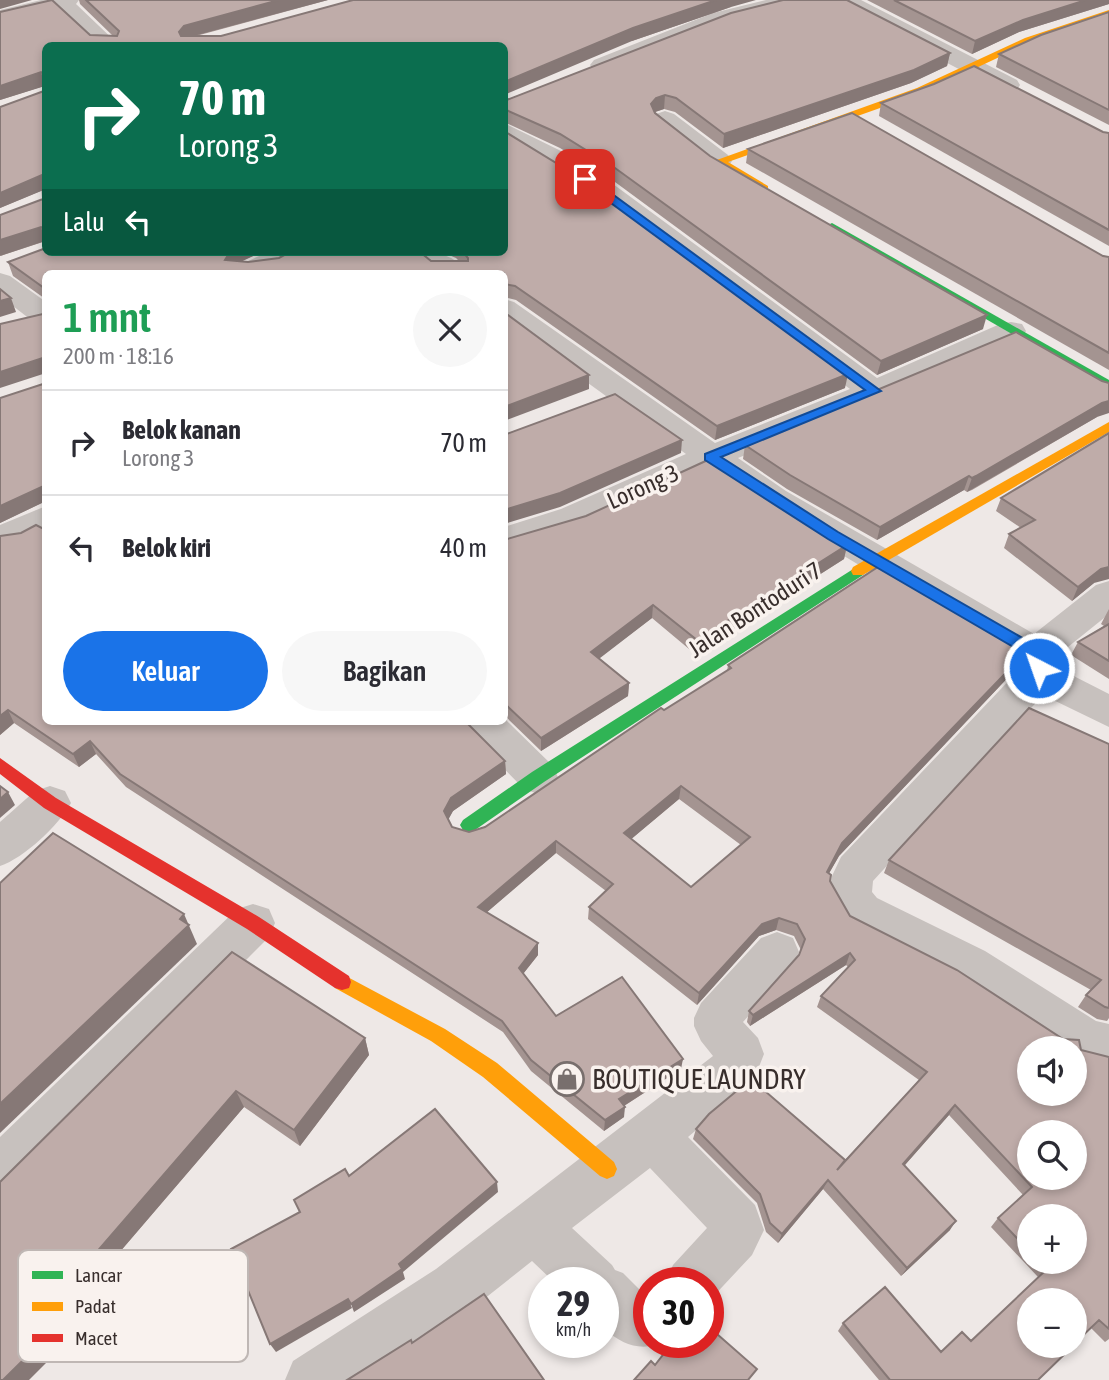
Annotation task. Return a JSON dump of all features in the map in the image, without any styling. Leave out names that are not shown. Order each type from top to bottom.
[{"type":"street","points":[[576,74],[722,18],[793,0]]},
{"type":"street","points":[[844,0],[1031,96]]},
{"type":"street","points":[[9,9],[65,1],[105,42]]},
{"type":"street","points":[[728,158],[921,90],[1028,40],[1109,13]]},
{"type":"street","points":[[854,115],[878,129]]},
{"type":"street","points":[[665,119],[728,158],[781,198]]},
{"type":"street","points":[[508,133],[603,190],[874,391]]},
{"type":"street","points":[[816,217],[1109,386]]},
{"type":"street","points":[[428,256],[449,270]]},
{"type":"street","points":[[255,270],[285,261]]},
{"type":"street","points":[[0,282],[42,314]]},
{"type":"street","points":[[508,312],[605,397],[710,457],[875,560],[1021,644],[1036,665],[1109,712]]},
{"type":"street","points":[[11,325],[42,317]]},
{"type":"street","name":"Lorong 3","points":[[508,539],[573,518],[710,457],[874,391],[1011,331]]},
{"type":"street","name":"Jalan Bontoduri 7","points":[[469,825],[538,777],[875,560],[985,500],[1109,426]]},
{"type":"street","points":[[0,537],[14,534],[42,520]]},
{"type":"street","points":[[1109,594],[1036,665],[856,870],[849,885],[851,900],[862,912],[969,965],[1086,1041],[1109,1046]]},
{"type":"street","points":[[486,725],[538,777]]},
{"type":"street","points":[[0,765],[50,803],[253,923],[342,982],[438,1035],[490,1070],[607,1169]]},
{"type":"street","points":[[0,848],[50,803]]},
{"type":"street","points":[[0,1171],[253,923]]},
{"type":"street","points":[[312,1380],[454,1288],[652,1135],[739,1063],[741,1054],[717,1026],[717,1018],[777,953]]},
{"type":"street","points":[[652,1135],[737,1223],[738,1230],[734,1237],[706,1267]]},
{"type":"street","points":[[534,1228],[577,1267]]},
{"type":"street","points":[[619,1306],[633,1318]]},
{"type":"building","points":[[52,0],[90,35],[117,36],[119,31],[86,0],[279,0],[184,26],[179,32],[181,36],[221,36],[353,0],[716,0],[633,28],[508,80],[508,42],[42,42],[42,73],[0,86],[0,12]]},
{"type":"building","points":[[783,0],[847,0],[950,53],[914,70],[724,134],[676,98],[665,95],[656,98],[651,104],[655,113],[710,156],[987,315],[881,361],[615,168],[560,134],[508,111],[508,99],[731,13]]},
{"type":"building","points":[[894,0],[1086,0],[1023,20],[975,41]]},
{"type":"building","points":[[1109,12],[1109,110],[999,54],[1041,35]]},
{"type":"building","points":[[974,66],[1109,133],[1109,230],[881,103]]},
{"type":"building","points":[[42,92],[42,175],[0,193],[0,107]]},
{"type":"building","points":[[852,113],[1109,257],[1109,353],[748,149]]},
{"type":"building","points":[[508,133],[592,185],[848,374],[717,426],[515,286],[508,285],[508,270],[42,270],[42,287],[8,262],[42,249],[42,256],[228,256],[225,260],[248,262],[283,256],[425,256],[431,261],[468,261],[466,256],[508,256]]},
{"type":"building","points":[[42,199],[42,228],[0,240],[0,215]]},
{"type":"building","points":[[0,289],[11,298],[0,301]]},
{"type":"building","points":[[42,314],[42,358],[0,372],[0,324]]},
{"type":"building","points":[[508,315],[589,375],[508,405]]},
{"type":"building","points":[[1016,332],[1109,383],[1109,401],[880,527],[790,475],[745,445]]},
{"type":"building","points":[[42,384],[42,487],[0,506],[0,398]]},
{"type":"building","points":[[615,394],[682,440],[560,493],[508,509],[508,434]]},
{"type":"building","points":[[1109,433],[1109,567],[1101,569],[1078,587],[1009,534],[1035,520],[1001,498]]},
{"type":"building","points":[[710,459],[763,495],[847,545],[697,640],[653,605],[591,652],[629,683],[541,738],[508,707],[508,539],[586,516]]},
{"type":"building","points":[[36,525],[42,528],[42,725],[469,725],[505,761],[451,798],[444,811],[452,827],[469,832],[485,827],[661,708],[664,710],[731,668],[728,665],[881,565],[1012,643],[1022,656],[842,843],[827,872],[831,875],[830,881],[850,916],[957,970],[1058,1036],[1017,1036],[1017,1106],[1087,1106],[1087,1052],[1109,1057],[1109,1329],[1099,1320],[1087,1332],[1087,1288],[1027,1288],[1042,1274],[1087,1274],[1087,1204],[1017,1204],[1017,1238],[998,1218],[1029,1190],[1087,1190],[1087,1120],[1017,1120],[1017,1171],[955,1105],[903,1164],[956,1221],[907,1268],[828,1180],[782,1234],[770,1223],[760,1194],[696,1129],[709,1114],[751,1079],[845,1160],[837,1170],[927,1072],[821,996],[855,960],[850,953],[753,1015],[749,1011],[799,955],[805,939],[797,924],[779,918],[762,924],[699,993],[589,907],[613,884],[556,841],[478,907],[538,943],[519,968],[556,1016],[622,977],[683,1059],[619,1099],[625,1107],[605,1120],[531,1060],[502,1021],[120,774],[90,741],[73,754],[8,710],[0,716],[0,536],[21,533]],"holes":[[[681,786],[750,837],[691,887],[624,833]]]},
{"type":"building","points":[[1109,624],[1109,661],[1078,642]]},
{"type":"building","points":[[1029,708],[1109,744],[1109,1008],[1086,995],[1101,980],[889,860]]},
{"type":"building","points":[[0,786],[8,792],[0,799]]},
{"type":"building","points":[[53,833],[184,914],[180,919],[189,925],[0,1104],[0,883]]},
{"type":"building","points":[[232,952],[365,1038],[294,1130],[236,1091],[98,1250],[18,1250],[18,1362],[21,1362],[3,1380],[0,1380],[0,1182]]},
{"type":"building","points":[[435,1109],[497,1182],[399,1264],[402,1269],[351,1304],[348,1299],[270,1344],[248,1290],[248,1250],[231,1249],[300,1212],[294,1200],[345,1169],[349,1176]]},
{"type":"building","points":[[885,1287],[941,1352],[962,1332],[971,1341],[1017,1297],[1017,1358],[1061,1358],[1038,1380],[890,1380],[843,1323]]},
{"type":"building","points":[[484,1294],[544,1380],[347,1380],[411,1340],[412,1343]]},
{"type":"building","points":[[724,1340],[757,1369],[748,1380],[634,1380],[651,1361],[655,1365],[660,1358],[724,1358]]},
{"type":"traffic: fast","points":[[832,226],[1109,386]]},
{"type":"traffic: fast","points":[[469,825],[538,777],[858,571]]},
{"type":"traffic: slow","points":[[764,188],[719,161],[921,90],[1028,40],[1109,13]]},
{"type":"traffic: slow","points":[[858,571],[1109,426]]},
{"type":"traffic: slow","points":[[342,982],[438,1035],[490,1070],[607,1169]]},
{"type":"traffic: jam","points":[[0,765],[50,803],[253,923],[342,982]]},
{"type":"place","name":"BOUTIQUE LAUNDRY","points":[[567,1079]]},
{"type":"route","points":[[585,179],[874,391],[710,457],[833,535],[1021,644],[1033,656],[1039,668]]}]
